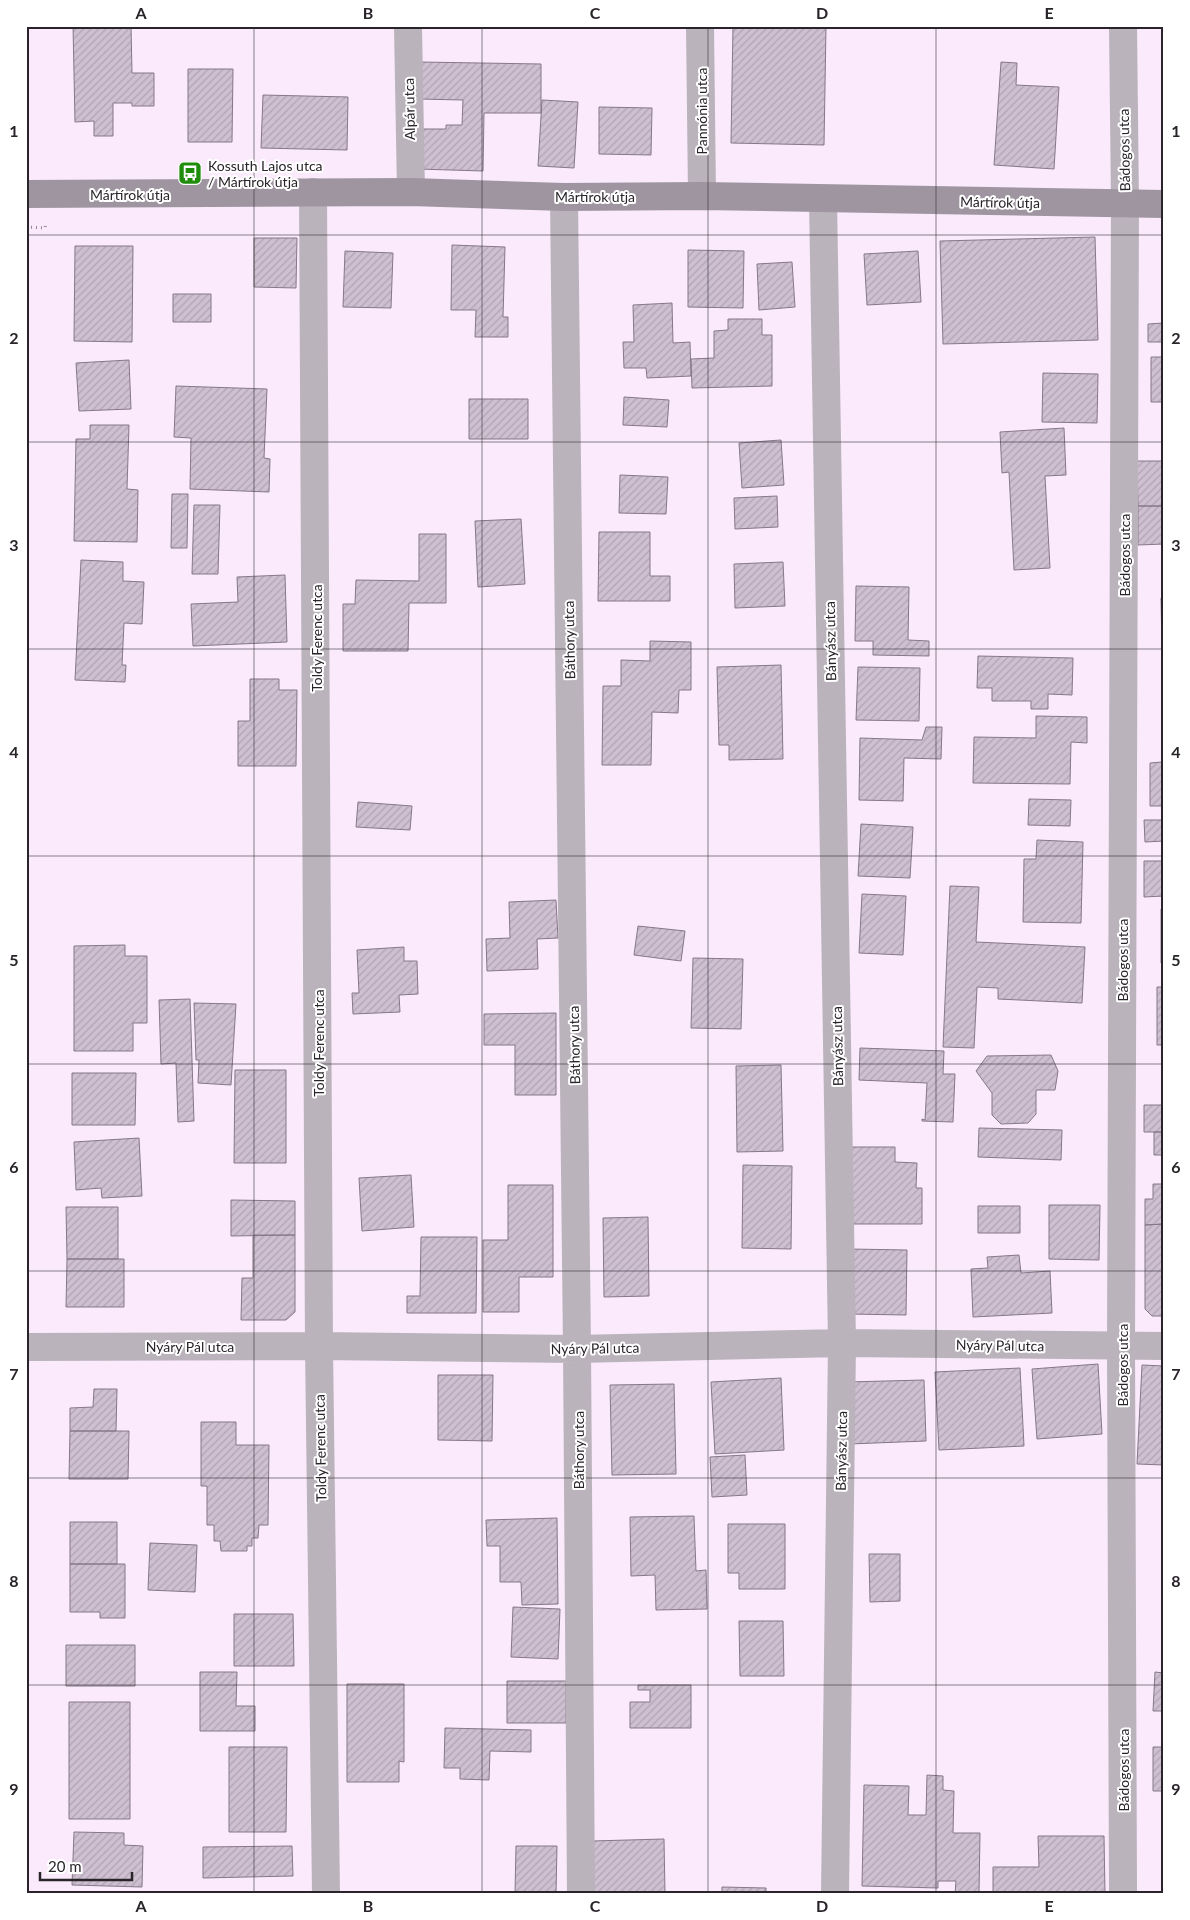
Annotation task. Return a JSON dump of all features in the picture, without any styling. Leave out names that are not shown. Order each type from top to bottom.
[{"type":"street","name":"Alpár utca","points":[[408,26],[411,192]]},
{"type":"street","name":"Pannónia utca","points":[[700,26],[702,196]]},
{"type":"street","name":"Bádogos utca","points":[[1123,26],[1125,204],[1121,1346],[1123,1894]]},
{"type":"street","name":"Toldy Ferenc utca","points":[[313,192],[319,1346],[326,1894]]},
{"type":"street","name":"Mártírok útja","points":[[26,194],[411,192],[564,197],[702,196],[1164,204]]},
{"type":"street","name":"Báthory utca","points":[[564,197],[581,1894]]},
{"type":"street","name":"Bányász utca","points":[[823,199],[842,1343],[835,1894]]},
{"type":"street","name":"Nyáry Pál utca","points":[[26,1347],[319,1346],[577,1349],[842,1343],[1164,1346]]},
{"type":"building","points":[[73,26],[131,26],[132,73],[154,73],[154,106],[132,106],[132,103],[113,103],[113,136],[94,136],[94,121],[75,122]]},
{"type":"building","points":[[733,26],[826,26],[824,145],[731,143]]},
{"type":"building","points":[[420,62],[541,64],[541,113],[484,113],[483,171],[418,169],[418,129],[446,129],[446,125],[462,125],[463,100],[419,99]]},
{"type":"building","points":[[1001,62],[1017,63],[1016,85],[1059,87],[1054,169],[994,165]]},
{"type":"building","points":[[188,69],[233,69],[232,142],[188,142]]},
{"type":"building","points":[[263,95],[348,97],[347,150],[261,148]]},
{"type":"building","points":[[542,100],[578,102],[574,168],[538,166]]},
{"type":"building","points":[[599,107],[652,108],[651,155],[599,154]]},
{"type":"building","points":[[1095,237],[1098,340],[943,344],[940,241]]},
{"type":"building","points":[[254,238],[297,238],[296,288],[254,287]]},
{"type":"building","points":[[452,245],[505,247],[503,317],[508,317],[508,337],[475,337],[476,310],[451,310]]},
{"type":"building","points":[[75,246],[133,246],[132,342],[74,341]]},
{"type":"building","points":[[688,250],[744,251],[743,308],[688,307]]},
{"type":"building","points":[[345,251],[393,253],[391,308],[343,307]]},
{"type":"building","points":[[918,251],[921,302],[867,305],[864,254]]},
{"type":"building","points":[[792,262],[795,307],[759,310],[757,264]]},
{"type":"building","points":[[173,294],[211,294],[211,322],[173,322]]},
{"type":"building","points":[[672,303],[673,343],[690,342],[691,376],[647,378],[646,368],[624,368],[623,342],[634,342],[633,305]]},
{"type":"building","points":[[728,319],[762,319],[762,335],[772,335],[772,386],[692,388],[691,359],[714,358],[714,331],[728,330]]},
{"type":"building","points":[[1164,323],[1164,342],[1148,342],[1148,324]]},
{"type":"building","points":[[1151,357],[1164,357],[1164,402],[1151,402]]},
{"type":"building","points":[[129,360],[131,409],[79,411],[76,363]]},
{"type":"building","points":[[1043,373],[1098,374],[1097,423],[1042,422]]},
{"type":"building","points":[[176,386],[267,389],[264,458],[270,459],[269,492],[190,489],[191,438],[174,437]]},
{"type":"building","points":[[624,397],[669,400],[667,427],[623,425]]},
{"type":"building","points":[[469,399],[528,399],[528,439],[469,439]]},
{"type":"building","points":[[90,425],[129,425],[127,489],[138,490],[137,542],[74,541],[76,439],[90,439]]},
{"type":"building","points":[[1064,428],[1066,475],[1045,476],[1050,568],[1014,570],[1009,472],[1002,473],[1000,432]]},
{"type":"building","points":[[781,440],[784,485],[742,488],[739,443]]},
{"type":"building","points":[[1137,461],[1164,461],[1164,506],[1138,506]]},
{"type":"building","points":[[620,475],[668,477],[666,514],[619,513]]},
{"type":"building","points":[[172,494],[188,494],[187,548],[171,548]]},
{"type":"building","points":[[777,496],[778,527],[735,529],[734,498]]},
{"type":"building","points":[[194,505],[220,505],[218,574],[192,574]]},
{"type":"building","points":[[1138,506],[1164,506],[1164,544],[1138,545]]},
{"type":"building","points":[[521,519],[525,584],[478,587],[475,521]]},
{"type":"building","points":[[599,532],[650,532],[650,576],[670,576],[670,601],[598,601]]},
{"type":"building","points":[[419,534],[446,534],[446,603],[409,603],[408,651],[343,651],[343,604],[355,604],[356,580],[419,581]]},
{"type":"building","points":[[81,560],[123,562],[123,581],[144,582],[142,624],[124,623],[122,665],[126,665],[125,682],[75,680]]},
{"type":"building","points":[[783,562],[785,606],[735,608],[734,564]]},
{"type":"building","points":[[285,575],[287,642],[193,646],[191,604],[238,602],[237,577]]},
{"type":"building","points":[[856,586],[909,587],[908,640],[929,641],[929,656],[873,655],[873,641],[855,641]]},
{"type":"building","points":[[1161,598],[1164,598],[1164,650],[1162,650]]},
{"type":"building","points":[[650,641],[691,642],[691,690],[679,690],[678,713],[652,712],[651,765],[602,765],[603,686],[621,686],[621,660],[650,661]]},
{"type":"building","points":[[978,656],[1073,658],[1072,695],[1048,694],[1048,709],[1031,709],[1031,701],[992,701],[992,688],[977,688]]},
{"type":"building","points":[[781,665],[783,759],[729,760],[729,745],[719,745],[717,667]]},
{"type":"building","points":[[858,667],[920,668],[919,721],[856,720]]},
{"type":"building","points":[[250,679],[279,679],[279,690],[297,690],[296,766],[238,766],[238,721],[250,721]]},
{"type":"building","points":[[1036,716],[1087,717],[1087,743],[1071,742],[1070,784],[973,783],[974,737],[1036,738]]},
{"type":"building","points":[[926,727],[942,727],[941,759],[904,758],[903,801],[859,800],[860,738],[922,740]]},
{"type":"building","points":[[1162,755],[1164,806],[1150,806],[1150,763],[1162,762]]},
{"type":"building","points":[[1029,799],[1071,800],[1070,826],[1028,825]]},
{"type":"building","points":[[358,802],[412,806],[410,830],[356,827]]},
{"type":"building","points":[[1144,820],[1164,820],[1164,841],[1145,842]]},
{"type":"building","points":[[861,824],[913,827],[910,878],[858,876]]},
{"type":"building","points":[[1037,840],[1083,842],[1081,923],[1023,922],[1024,859],[1036,859]]},
{"type":"building","points":[[1144,861],[1164,861],[1164,896],[1144,897]]},
{"type":"building","points":[[950,886],[979,887],[976,942],[1085,947],[1082,1003],[998,999],[998,988],[977,987],[974,1048],[943,1047]]},
{"type":"building","points":[[862,894],[906,896],[903,955],[859,953]]},
{"type":"building","points":[[556,900],[558,938],[537,939],[538,969],[487,971],[486,939],[510,938],[509,902]]},
{"type":"building","points":[[1161,909],[1164,909],[1164,963],[1161,963]]},
{"type":"building","points":[[638,926],[685,931],[681,961],[634,955]]},
{"type":"building","points":[[125,945],[125,956],[147,956],[147,1023],[133,1023],[133,1051],[74,1051],[74,946]]},
{"type":"building","points":[[404,947],[404,961],[417,961],[418,994],[399,995],[400,1012],[353,1014],[352,993],[359,993],[357,950]]},
{"type":"building","points":[[693,958],[743,959],[741,1029],[691,1028]]},
{"type":"building","points":[[1157,987],[1164,987],[1164,1045],[1157,1045]]},
{"type":"building","points":[[190,999],[194,1121],[178,1122],[176,1063],[161,1064],[159,1000]]},
{"type":"building","points":[[194,1003],[236,1004],[231,1085],[198,1083],[199,1060],[196,1060]]},
{"type":"building","points":[[556,1013],[556,1095],[515,1095],[515,1045],[484,1045],[484,1014]]},
{"type":"building","points":[[860,1048],[944,1051],[943,1074],[955,1074],[953,1122],[922,1121],[922,1119],[925,1120],[927,1083],[859,1080]]},
{"type":"building","points":[[1051,1055],[1058,1071],[1055,1090],[1036,1090],[1036,1114],[1028,1123],[1001,1124],[992,1115],[992,1093],[976,1071],[987,1056]]},
{"type":"building","points":[[781,1065],[783,1151],[737,1152],[736,1066]]},
{"type":"building","points":[[235,1070],[286,1070],[286,1163],[234,1163]]},
{"type":"building","points":[[72,1073],[136,1073],[135,1125],[72,1125]]},
{"type":"building","points":[[1144,1105],[1164,1105],[1164,1132],[1144,1132]]},
{"type":"building","points":[[979,1128],[1062,1130],[1061,1160],[978,1157]]},
{"type":"building","points":[[1154,1132],[1164,1132],[1164,1172],[1162,1155],[1154,1155]]},
{"type":"building","points":[[139,1138],[142,1196],[102,1198],[101,1188],[76,1190],[74,1142]]},
{"type":"building","points":[[847,1147],[895,1147],[895,1162],[917,1163],[916,1188],[922,1188],[922,1224],[847,1224]]},
{"type":"building","points":[[743,1165],[792,1166],[791,1249],[742,1248]]},
{"type":"building","points":[[411,1175],[414,1227],[362,1231],[359,1178]]},
{"type":"building","points":[[1153,1184],[1164,1184],[1164,1224],[1145,1225],[1145,1199],[1153,1199]]},
{"type":"building","points":[[508,1185],[553,1185],[553,1277],[519,1277],[519,1312],[483,1312],[483,1240],[508,1240]]},
{"type":"building","points":[[231,1200],[295,1201],[295,1235],[231,1236]]},
{"type":"building","points":[[1049,1205],[1100,1205],[1099,1260],[1049,1259]]},
{"type":"building","points":[[978,1206],[1020,1206],[1020,1233],[978,1233]]},
{"type":"building","points":[[66,1207],[118,1207],[118,1259],[67,1259]]},
{"type":"building","points":[[648,1217],[649,1296],[604,1297],[603,1218]]},
{"type":"building","points":[[1164,1224],[1164,1316],[1152,1316],[1145,1309],[1145,1225]]},
{"type":"building","points":[[253,1235],[295,1235],[295,1312],[286,1320],[241,1320],[242,1278],[253,1278]]},
{"type":"building","points":[[421,1237],[477,1237],[476,1313],[407,1313],[407,1296],[420,1296]]},
{"type":"building","points":[[850,1249],[907,1250],[906,1315],[849,1314]]},
{"type":"building","points":[[1019,1255],[1021,1273],[1050,1271],[1052,1313],[973,1317],[971,1269],[988,1268],[987,1257]]},
{"type":"building","points":[[67,1259],[124,1259],[124,1307],[66,1307]]},
{"type":"building","points":[[1098,1364],[1102,1434],[1037,1439],[1032,1369]]},
{"type":"building","points":[[1142,1365],[1164,1366],[1164,1465],[1137,1464]]},
{"type":"building","points":[[1020,1368],[1024,1446],[939,1450],[935,1372]]},
{"type":"building","points":[[438,1375],[493,1375],[492,1441],[438,1440]]},
{"type":"building","points":[[781,1378],[784,1450],[715,1454],[711,1382]]},
{"type":"building","points":[[924,1380],[926,1441],[849,1444],[847,1382]]},
{"type":"building","points":[[674,1384],[676,1474],[612,1475],[610,1385]]},
{"type":"building","points":[[94,1389],[117,1389],[116,1431],[70,1431],[70,1408],[93,1407]]},
{"type":"building","points":[[201,1422],[236,1422],[236,1445],[269,1445],[268,1525],[259,1525],[258,1538],[252,1538],[252,1546],[247,1546],[247,1551],[221,1551],[220,1541],[214,1541],[214,1525],[207,1525],[207,1486],[201,1486]]},
{"type":"building","points":[[70,1431],[129,1431],[128,1479],[69,1479]]},
{"type":"building","points":[[745,1455],[747,1495],[712,1497],[710,1457]]},
{"type":"building","points":[[694,1516],[696,1571],[706,1570],[707,1609],[656,1610],[655,1575],[631,1576],[630,1517]]},
{"type":"building","points":[[557,1518],[558,1604],[522,1605],[521,1582],[500,1582],[500,1546],[487,1546],[486,1520]]},
{"type":"building","points":[[70,1522],[117,1522],[117,1564],[70,1564]]},
{"type":"building","points":[[728,1524],[785,1524],[785,1589],[739,1589],[739,1573],[728,1573]]},
{"type":"building","points":[[150,1543],[197,1545],[195,1592],[148,1590]]},
{"type":"building","points":[[869,1554],[900,1554],[900,1601],[870,1602]]},
{"type":"building","points":[[70,1564],[125,1564],[125,1618],[100,1618],[100,1612],[70,1612]]},
{"type":"building","points":[[513,1607],[560,1609],[558,1659],[511,1657]]},
{"type":"building","points":[[234,1614],[293,1614],[294,1666],[234,1666]]},
{"type":"building","points":[[739,1621],[783,1621],[784,1676],[740,1676]]},
{"type":"building","points":[[66,1645],[135,1645],[135,1686],[66,1686]]},
{"type":"building","points":[[200,1672],[237,1672],[236,1706],[255,1706],[255,1731],[200,1731]]},
{"type":"building","points":[[1155,1672],[1164,1673],[1164,1711],[1153,1711]]},
{"type":"building","points":[[507,1681],[566,1681],[566,1723],[507,1723]]},
{"type":"building","points":[[347,1684],[404,1684],[404,1762],[399,1761],[399,1782],[347,1782]]},
{"type":"building","points":[[638,1685],[691,1685],[691,1728],[630,1728],[630,1702],[650,1702],[650,1690],[638,1690]]},
{"type":"building","points":[[69,1702],[130,1702],[130,1819],[69,1819]]},
{"type":"building","points":[[445,1728],[531,1730],[531,1752],[490,1751],[489,1780],[460,1779],[460,1768],[444,1768]]},
{"type":"building","points":[[1164,1729],[1164,1791],[1153,1791],[1153,1747],[1163,1747]]},
{"type":"building","points":[[229,1747],[287,1747],[286,1832],[229,1832]]},
{"type":"building","points":[[927,1775],[943,1776],[943,1790],[954,1791],[953,1833],[980,1833],[979,1894],[955,1894],[956,1881],[938,1881],[938,1888],[862,1886],[864,1785],[909,1786],[908,1815],[926,1815]]},
{"type":"building","points":[[74,1832],[124,1833],[124,1845],[143,1846],[142,1887],[72,1885]]},
{"type":"building","points":[[1038,1836],[1104,1836],[1105,1894],[993,1894],[993,1867],[1039,1867]]},
{"type":"building","points":[[664,1839],[665,1894],[594,1894],[592,1841]]},
{"type":"building","points":[[292,1846],[293,1876],[203,1878],[203,1847]]},
{"type":"building","points":[[516,1846],[557,1846],[556,1894],[515,1894]]},
{"type":"building","points":[[722,1887],[766,1888],[766,1894],[722,1894]]},
{"type":"place","name":"Kossuth Lajos utca / Mártírok útja","points":[[190,173]]}]
